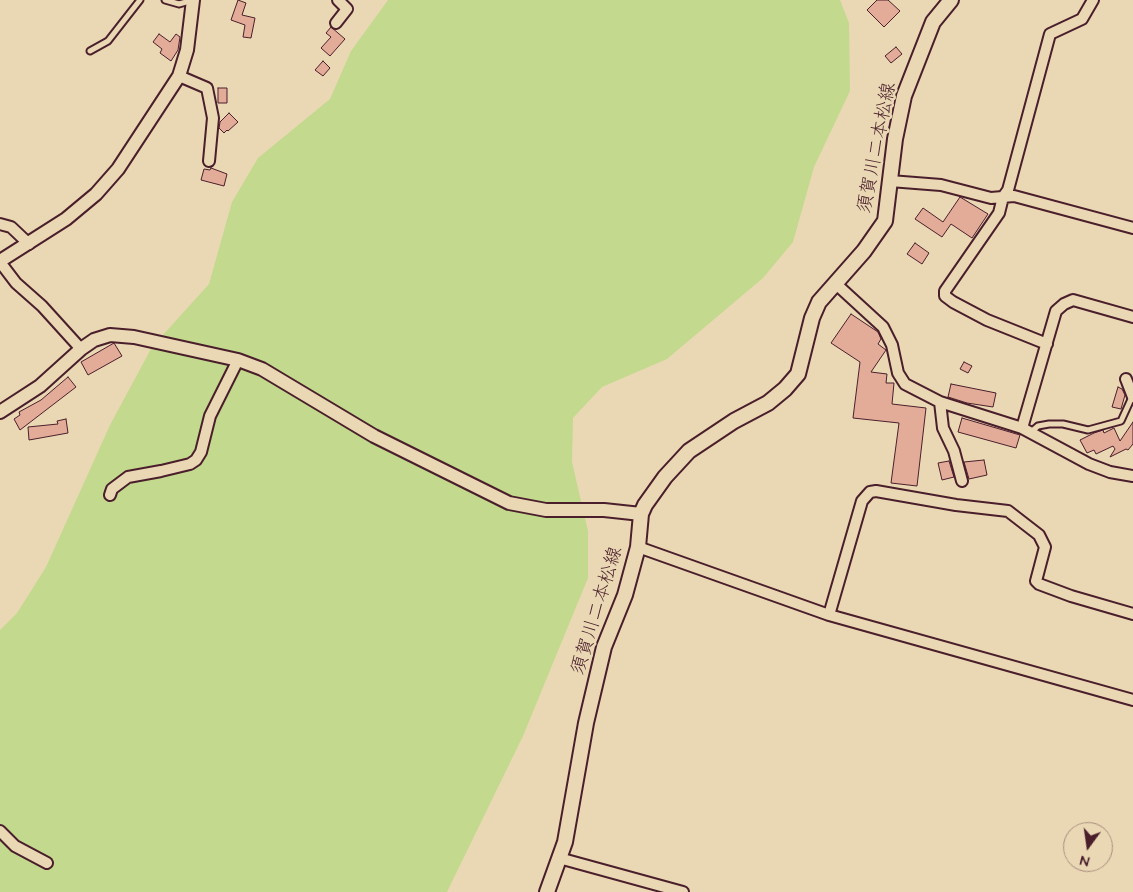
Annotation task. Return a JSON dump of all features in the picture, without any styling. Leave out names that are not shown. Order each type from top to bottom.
[{"type":"main road","name":"須賀川二本松線","points":[[548,892],[565,842],[586,723],[604,647],[625,595],[638,547],[641,514],[654,490],[689,451],[734,421],[768,403],[793,381],[802,365],[812,318],[820,302],[881,227],[888,210],[895,138],[904,96],[933,22],[951,0]]},
{"type":"street","points":[[81,349],[42,306],[16,283],[0,262],[66,219],[108,182],[143,133],[179,76],[187,50],[193,0]]},
{"type":"street","points":[[336,22],[347,9],[338,0]]},
{"type":"street","points":[[1047,344],[987,320],[945,296],[946,286],[999,213],[1003,197],[1008,190],[1050,34],[1082,18],[1093,0]]},
{"type":"street","points":[[179,76],[207,88],[213,118],[209,161]]},
{"type":"street","points":[[890,181],[941,185],[992,198],[1014,196],[1133,228]]},
{"type":"street","points":[[0,224],[11,227],[29,244]]},
{"type":"street","points":[[835,283],[883,327],[892,346],[898,374],[905,384],[940,402],[1027,430],[1089,464],[1110,472],[1133,476]]},
{"type":"street","points":[[1027,430],[1056,311],[1064,304],[1074,300],[1133,317]]},
{"type":"street","points":[[0,412],[40,386],[81,349],[102,337],[121,335],[238,360],[262,369],[374,436],[509,503],[546,510],[604,510],[641,514]]},
{"type":"street","points":[[110,495],[112,489],[128,476],[161,471],[190,464],[196,460],[201,452],[210,416],[238,360]]},
{"type":"street","points":[[1126,379],[1133,397]]},
{"type":"street","points":[[940,402],[943,428],[954,451],[962,481]]},
{"type":"street","points":[[830,615],[862,501],[870,492],[876,491],[956,505],[1008,511],[1039,535],[1045,547],[1036,581],[1071,596],[1133,614]]},
{"type":"street","points":[[638,547],[830,615],[1133,700]]},
{"type":"street","points":[[0,831],[15,846],[46,863]]},
{"type":"street","points":[[559,858],[683,892]]},
{"type":"lane","points":[[90,51],[108,41],[140,0]]},
{"type":"lane","points":[[165,0],[179,4],[193,0]]},
{"type":"lane","points":[[1027,430],[1049,424],[1063,424],[1088,430],[1121,421],[1133,397]]},
{"type":"green space","points":[[388,0],[840,0],[849,23],[850,91],[814,167],[793,242],[763,278],[667,359],[602,387],[573,418],[572,462],[588,531],[588,578],[523,736],[447,892],[0,892],[0,630],[17,613],[46,567],[110,425],[152,347],[209,284],[232,202],[258,158],[330,99],[351,51]]},
{"type":"building","points":[[238,0],[246,3],[242,15],[255,18],[251,38],[243,37],[245,25],[231,20]]},
{"type":"building","points":[[877,0],[888,0],[900,11],[884,27],[867,10]]},
{"type":"building","points":[[331,27],[345,39],[330,56],[321,48],[331,37],[326,33]]},
{"type":"building","points":[[159,34],[170,42],[176,34],[180,37],[178,50],[171,61],[160,53],[162,49],[153,42]]},
{"type":"building","points":[[896,47],[902,54],[891,63],[885,56]]},
{"type":"building","points":[[323,61],[330,68],[323,76],[315,70]]},
{"type":"building","points":[[218,88],[227,88],[227,103],[218,103]]},
{"type":"building","points":[[229,113],[238,122],[224,133],[219,128],[220,122]]},
{"type":"building","points":[[211,168],[227,174],[224,186],[201,180],[204,169],[210,170]]},
{"type":"building","points":[[960,197],[988,214],[972,238],[951,224],[942,237],[915,219],[923,208],[943,222]]},
{"type":"building","points":[[915,243],[929,253],[922,264],[907,254]]},
{"type":"building","points":[[851,314],[878,332],[881,339],[878,344],[886,350],[871,372],[887,374],[886,383],[894,383],[892,404],[926,408],[917,486],[891,483],[899,423],[853,418],[860,362],[831,343]]},
{"type":"building","points":[[114,343],[122,356],[88,375],[81,362]]},
{"type":"building","points":[[964,362],[972,366],[968,373],[960,369]]},
{"type":"building","points":[[68,377],[76,387],[20,430],[14,419],[20,415],[19,412],[41,400]]},
{"type":"building","points":[[951,384],[996,393],[993,407],[967,403],[948,397]]},
{"type":"building","points":[[1118,387],[1122,389],[1125,395],[1121,409],[1112,407]]},
{"type":"building","points":[[962,418],[1020,435],[1016,448],[958,432]]},
{"type":"building","points":[[66,419],[68,433],[29,440],[28,427],[58,424],[57,421]]},
{"type":"building","points":[[1133,422],[1133,444],[1128,450],[1126,449],[1110,457],[1115,449],[1113,446],[1096,454],[1094,450],[1087,453],[1080,440],[1094,433],[1103,430],[1104,433],[1114,428],[1120,441]]},
{"type":"building","points":[[984,460],[987,475],[969,479],[964,462]]},
{"type":"building","points":[[949,461],[954,477],[942,480],[938,463]]}]
